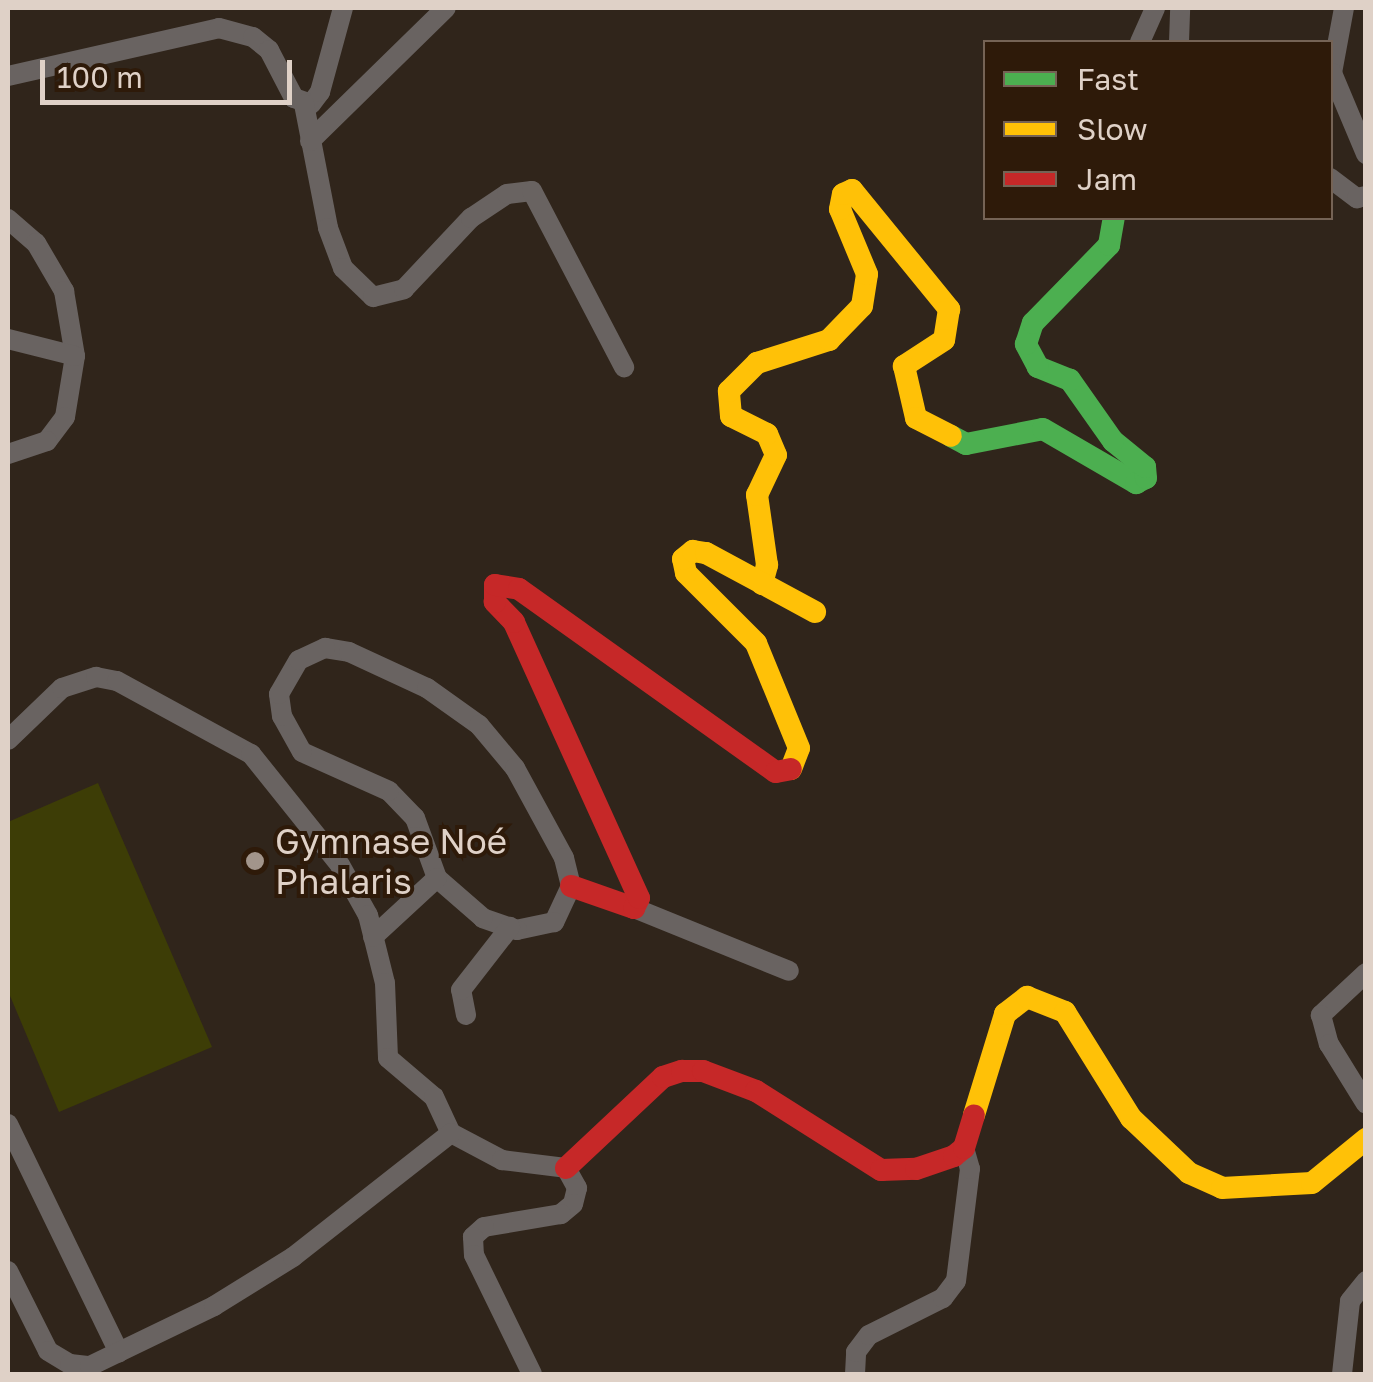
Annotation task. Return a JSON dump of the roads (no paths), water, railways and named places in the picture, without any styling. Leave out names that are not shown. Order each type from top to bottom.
[{"type":"street","points":[[304,104],[320,92],[343,8]]},
{"type":"street","points":[[310,141],[446,8]]},
{"type":"street","points":[[1141,40],[1155,8]]},
{"type":"street","points":[[1178,40],[1180,8]]},
{"type":"street","points":[[1333,68],[1344,8]]},
{"type":"street","points":[[8,76],[219,28],[253,37],[269,50],[304,104],[343,268],[374,297],[404,289],[470,218],[507,194],[532,191],[624,367]]},
{"type":"street","points":[[1333,75],[1366,154]]},
{"type":"street","points":[[1333,180],[1357,198],[1366,196]]},
{"type":"street","points":[[762,584],[766,564],[757,495],[776,456],[767,434],[732,416],[728,391],[757,362],[828,340],[862,306],[867,274],[840,210],[843,194],[852,190],[867,201],[949,309],[944,340],[904,366],[916,418],[966,444],[1043,429],[1136,483],[1146,478],[1145,466],[1113,441],[1070,380],[1038,367],[1026,344],[1033,323],[1108,245],[1114,220]]},
{"type":"street","points":[[8,219],[36,243],[64,292],[76,356],[65,417],[47,441],[8,454]]},
{"type":"street","points":[[8,339],[76,356]]},
{"type":"street","points":[[634,908],[639,889],[514,622],[496,602],[495,586],[519,589],[755,758],[786,773],[800,759],[799,748],[756,643],[686,573],[683,560],[693,551],[706,553],[815,612]]},
{"type":"street","points":[[324,648],[350,652],[426,688],[479,725],[514,768],[564,858],[571,886],[554,922],[535,930],[510,928],[483,918],[437,878],[414,818],[389,791],[302,752],[291,736],[279,694],[299,660],[324,648]]},
{"type":"street","points":[[8,740],[38,708],[78,679],[117,681],[251,754],[340,865],[373,937],[388,1002],[388,1058],[434,1097],[451,1133],[502,1160],[566,1168]]},
{"type":"street","points":[[373,937],[437,878]]},
{"type":"street","points":[[571,886],[788,971]]},
{"type":"street","points":[[466,1015],[461,990],[510,928]]},
{"type":"street","points":[[1366,973],[1321,1015],[1329,1044],[1366,1104]]},
{"type":"street","points":[[855,1374],[856,1352],[868,1335],[943,1298],[956,1281],[970,1169],[964,1148],[1005,1014],[1027,998],[1065,1012],[1131,1118],[1189,1173],[1222,1188],[1312,1183],[1366,1140]]},
{"type":"street","points":[[566,1168],[663,1077],[682,1071],[703,1070],[756,1090],[882,1170],[916,1169],[964,1148]]},
{"type":"street","points":[[8,1124],[119,1353]]},
{"type":"street","points":[[8,1271],[48,1350],[78,1367],[119,1353],[214,1306],[293,1256],[451,1133]]},
{"type":"street","points":[[532,1374],[474,1256],[473,1237],[484,1227],[561,1214],[573,1204],[577,1188],[566,1168]]},
{"type":"street","points":[[1342,1374],[1350,1302],[1366,1281]]},
{"type":"place","name":"Gymnase Noé Phalaris","points":[[255,861]]}]
